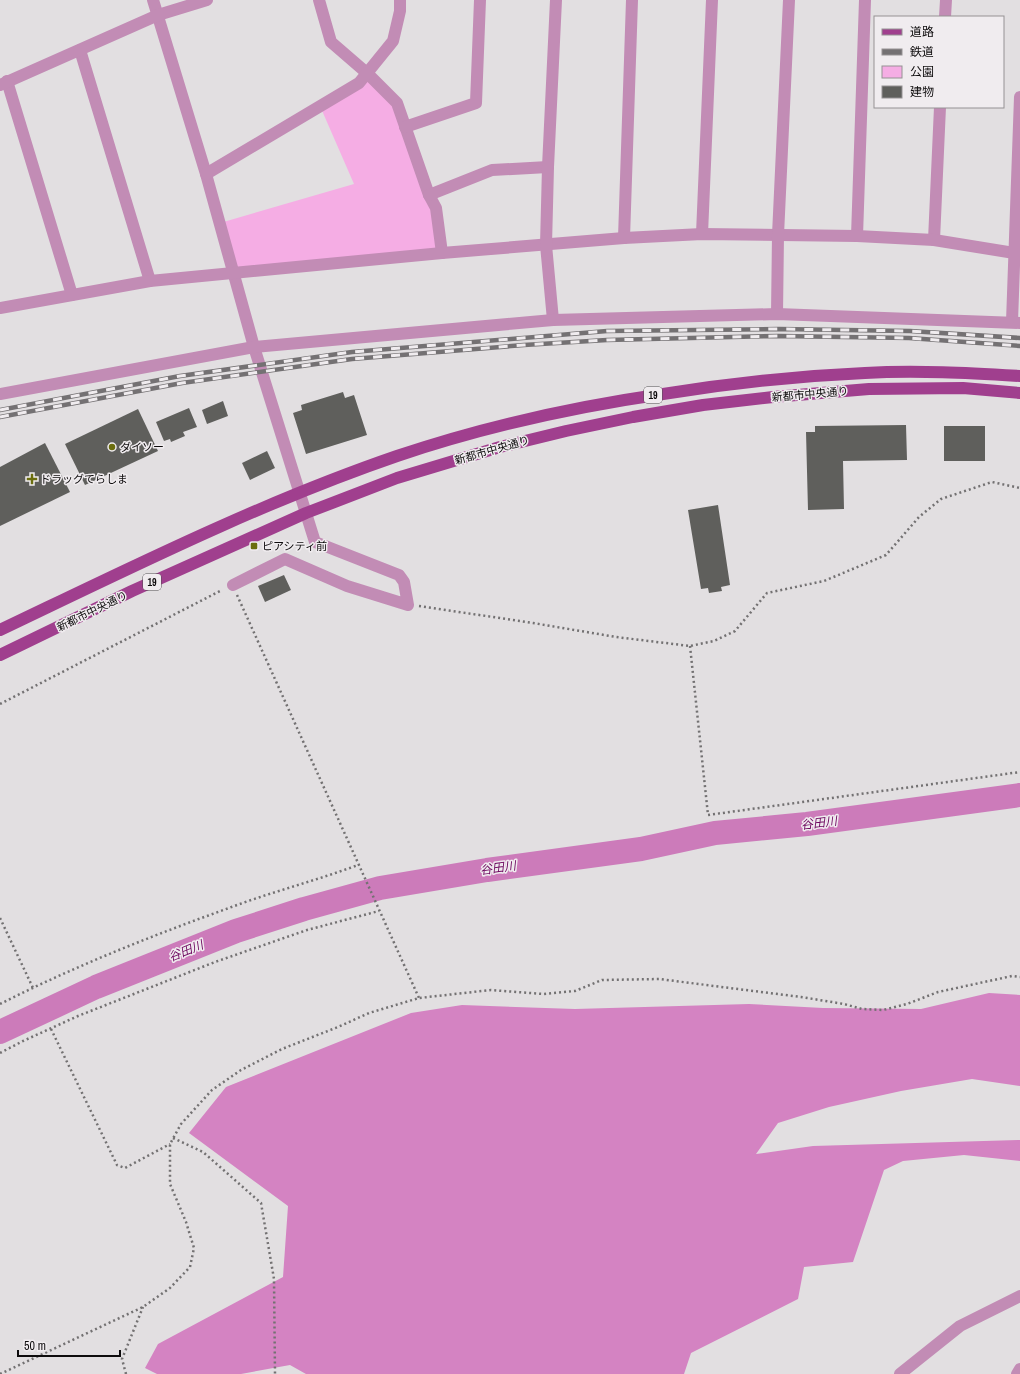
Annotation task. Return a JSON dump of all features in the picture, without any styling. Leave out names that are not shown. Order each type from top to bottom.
[{"type":"main road","name":"新都市中央通り","points":[[0,630],[115,575],[300,493],[396,456],[478,432],[561,412],[631,398],[770,379],[859,373],[964,373],[1020,376]]},
{"type":"main road","name":"新都市中央通り","points":[[0,655],[153,581],[306,513],[397,478],[500,447],[566,431],[672,410],[773,397],[869,389],[963,388],[1020,393]]},
{"type":"street","points":[[153,0],[206,174],[254,347],[315,542],[399,575],[404,582],[408,605],[347,586],[285,558],[232,585]]},
{"type":"street","points":[[72,295],[3,83],[158,15],[207,0]]},
{"type":"street","points":[[319,0],[331,42],[368,74],[397,103],[429,195],[436,208],[442,253]]},
{"type":"street","points":[[206,174],[359,83],[368,74],[393,41],[400,11],[400,0]]},
{"type":"street","points":[[405,127],[476,103],[480,0]]},
{"type":"street","points":[[552,320],[546,245],[556,0]]},
{"type":"street","points":[[624,238],[632,0]]},
{"type":"street","points":[[702,234],[712,0]]},
{"type":"street","points":[[777,314],[778,235],[790,0]]},
{"type":"street","points":[[857,236],[865,0]]},
{"type":"street","points":[[945,16],[946,0]]},
{"type":"street","points":[[80,50],[150,281]]},
{"type":"street","points":[[0,394],[254,347],[552,320],[777,314],[1016,323],[1020,97]]},
{"type":"street","points":[[934,240],[940,108]]},
{"type":"street","points":[[429,195],[492,170],[548,167]]},
{"type":"street","points":[[0,308],[150,281],[442,253],[624,238],[702,234],[857,236],[934,240],[1017,253]]},
{"type":"street","points":[[900,1374],[960,1326],[1020,1296]]},
{"type":"street","points":[[1017,1374],[1020,1369]]},
{"type":"path","points":[[408,605],[533,623],[616,637],[690,646],[714,641],[735,631],[766,593],[824,581],[886,555],[919,517],[941,499],[992,482],[1020,488]]},
{"type":"path","points":[[0,704],[232,585],[419,998]]},
{"type":"path","points":[[690,646],[708,815],[1020,772]]},
{"type":"path","points":[[0,1004],[105,957],[230,908],[358,865]]},
{"type":"path","points":[[0,1053],[78,1016],[215,962],[307,930],[379,911]]},
{"type":"path","points":[[0,918],[33,988]]},
{"type":"path","points":[[0,1374],[143,1307],[170,1288],[190,1267],[194,1248],[170,1184],[170,1144],[181,1124],[212,1090],[241,1070],[282,1049],[369,1013],[419,998],[491,990],[543,994],[574,991],[602,980],[659,979],[801,997],[844,1004],[862,1009],[884,1010],[907,1004],[938,992],[1012,976],[1020,977]]},
{"type":"path","points":[[51,1029],[116,1165],[125,1168],[170,1144]]},
{"type":"path","points":[[173,1138],[203,1152],[261,1203],[274,1279],[275,1374]]},
{"type":"path","points":[[126,1374],[122,1359],[143,1307]]},
{"type":"green space","points":[[368,74],[397,103],[429,195],[442,253],[234,274],[220,223],[354,184],[320,106]]},
{"type":"shaded area","points":[[989,993],[1020,995],[1020,1086],[972,1079],[901,1091],[829,1107],[778,1123],[756,1154],[813,1146],[1020,1140],[1020,1161],[964,1155],[903,1161],[884,1170],[853,1262],[804,1267],[798,1299],[691,1353],[684,1374],[306,1374],[290,1365],[241,1374],[157,1374],[145,1368],[158,1344],[283,1277],[288,1206],[189,1133],[226,1087],[411,1013],[462,1005],[575,1009],[749,1004],[823,1008],[921,1009]]},
{"type":"building","points":[[343,392],[345,398],[354,395],[367,435],[306,454],[293,413],[302,410],[301,405]]},
{"type":"building","points":[[223,401],[228,416],[207,424],[202,410]]},
{"type":"building","points":[[189,408],[197,427],[183,432],[185,436],[171,442],[170,439],[164,441],[156,422]]},
{"type":"building","name":"ダイソー","points":[[138,409],[158,451],[85,485],[65,444]]},
{"type":"building","points":[[906,425],[907,460],[843,461],[844,509],[808,510],[806,432],[815,432],[815,426]]},
{"type":"building","points":[[944,426],[985,426],[985,461],[944,461]]},
{"type":"building","name":"ドラッグてらしま","points":[[45,443],[70,492],[0,526],[0,467]]},
{"type":"building","points":[[267,451],[275,468],[250,480],[242,463]]},
{"type":"building","points":[[718,505],[730,585],[721,587],[722,591],[709,593],[708,588],[701,589],[688,510]]},
{"type":"building","points":[[284,575],[291,590],[265,602],[258,586]]},
{"type":"waterway","name":"谷田川","points":[[0,1032],[96,987],[236,931],[304,909],[380,888],[487,870],[641,849],[715,833],[807,824],[1020,795]]},
{"type":"railway","points":[[0,410],[180,376],[352,352],[607,331],[779,329],[910,331],[1020,338]]},
{"type":"railway","points":[[0,417],[182,383],[352,359],[524,345],[607,340],[778,336],[909,338],[1020,346]]},
{"type":"place","name":"ダイソー","points":[[112,447]]},
{"type":"place","name":"ドラッグてらしま","points":[[32,479]]},
{"type":"place","name":"ピアシティ前","points":[[254,546]]}]
